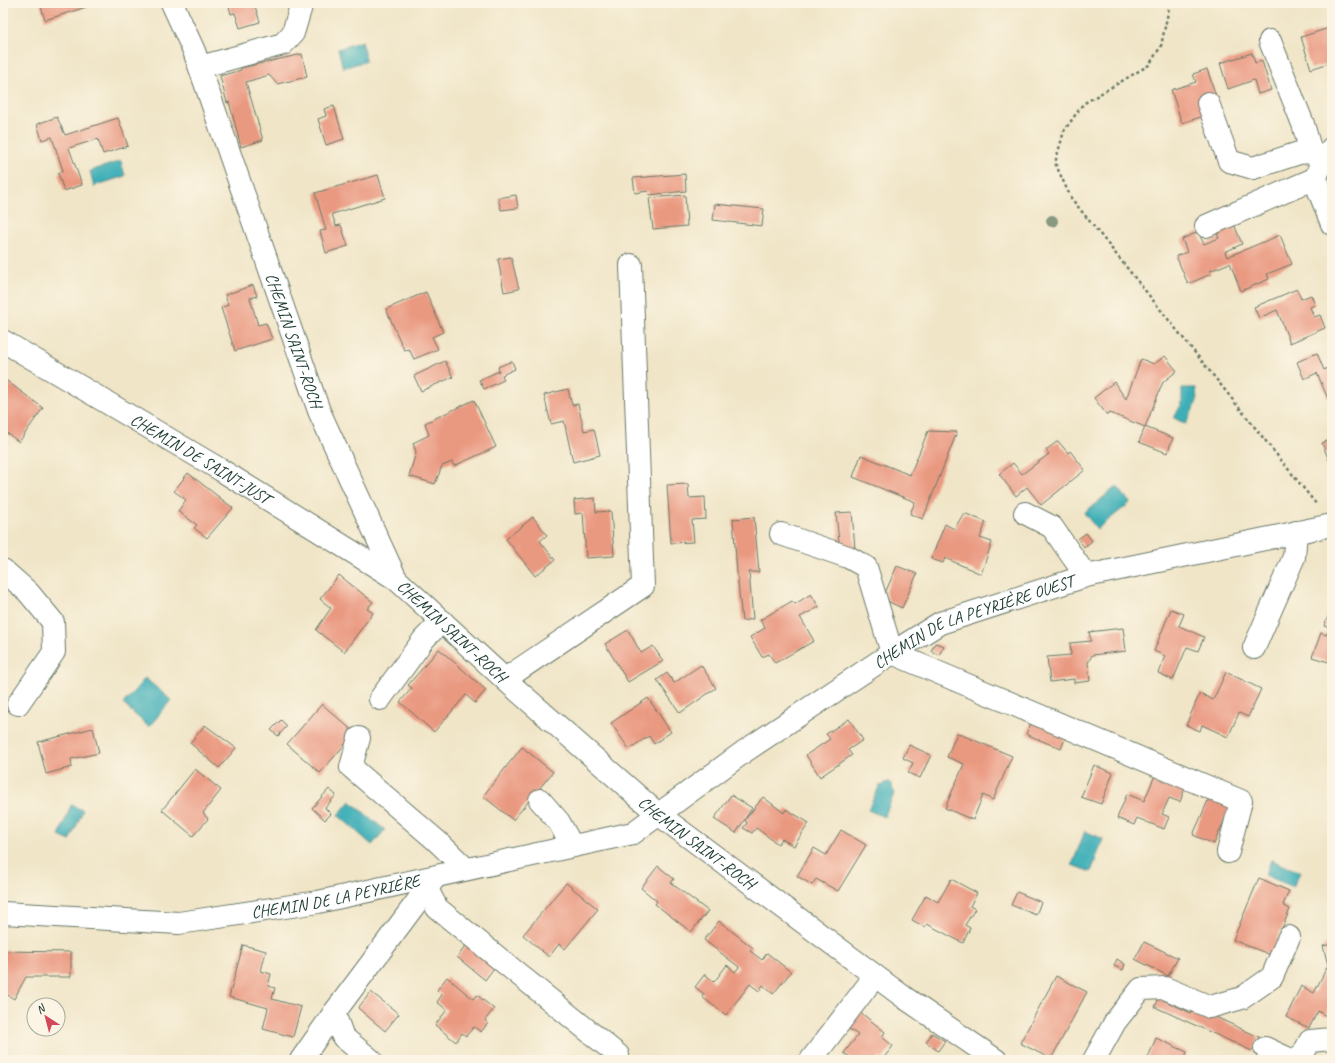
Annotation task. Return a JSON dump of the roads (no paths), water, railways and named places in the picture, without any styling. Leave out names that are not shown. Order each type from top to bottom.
[{"type":"street","name":"CHEMIN SAINT-ROCH","points":[[172,3],[200,67],[319,411],[396,579],[505,679],[658,814],[905,998],[996,1060]]},
{"type":"street","points":[[200,67],[283,44],[293,33],[302,3]]},
{"type":"street","points":[[1270,41],[1303,124],[1320,160],[1319,191],[1332,224]]},
{"type":"street","points":[[1208,103],[1229,161],[1253,168],[1299,153],[1320,160]]},
{"type":"street","points":[[1206,226],[1320,160]]},
{"type":"street","points":[[505,679],[642,586],[631,266]]},
{"type":"street","name":"CHEMIN DE SAINT-JUST","points":[[3,341],[221,470],[396,579]]},
{"type":"street","points":[[1025,513],[1052,527],[1086,576]]},
{"type":"street","name":"CHEMIN DE LA PEYRIÈRE OUEST","points":[[658,814],[745,751],[892,653],[940,623],[1086,576],[1332,525]]},
{"type":"street","points":[[1254,648],[1294,557],[1296,532]]},
{"type":"street","points":[[781,534],[848,556],[866,567],[892,653],[1241,801],[1228,852]]},
{"type":"street","points":[[3,570],[28,592],[53,622],[54,652],[18,704]]},
{"type":"street","points":[[380,699],[424,639],[442,621]]},
{"type":"street","points":[[359,738],[351,767],[438,842],[466,870]]},
{"type":"street","points":[[540,800],[558,822],[572,846]]},
{"type":"street","name":"CHEMIN DE LA PEYRIÈRE","points":[[3,914],[179,924],[431,882],[466,870],[633,833],[658,814]]},
{"type":"street","points":[[301,1060],[431,882]]},
{"type":"street","points":[[431,882],[437,908],[618,1055]]},
{"type":"street","points":[[1094,1060],[1115,1022],[1141,989],[1164,988],[1210,1007],[1242,998],[1272,977],[1290,937]]},
{"type":"street","points":[[812,1060],[875,976]]},
{"type":"street","points":[[334,1013],[342,1037],[371,1060]]},
{"type":"street","points":[[1300,1060],[1310,1041],[1332,1039]]},
{"type":"street","points":[[1265,1048],[1291,1060]]},
{"type":"water","points":[[362,41],[366,61],[343,68],[338,49]]},
{"type":"water","points":[[121,161],[125,176],[94,186],[90,171]]},
{"type":"water","points":[[1182,388],[1196,388],[1197,401],[1186,424],[1174,418],[1182,403]]},
{"type":"water","points":[[1117,486],[1130,503],[1097,529],[1084,513]]},
{"type":"water","points":[[145,678],[171,700],[149,727],[123,704]]},
{"type":"water","points":[[889,782],[895,792],[884,817],[868,810],[880,785],[882,786]]},
{"type":"water","points":[[350,801],[385,830],[372,845],[338,815]]},
{"type":"water","points":[[71,805],[83,810],[70,841],[59,836]]},
{"type":"water","points":[[1085,831],[1103,839],[1091,872],[1072,865]]},
{"type":"water","points":[[1271,860],[1300,872],[1293,887],[1265,875]]}]
